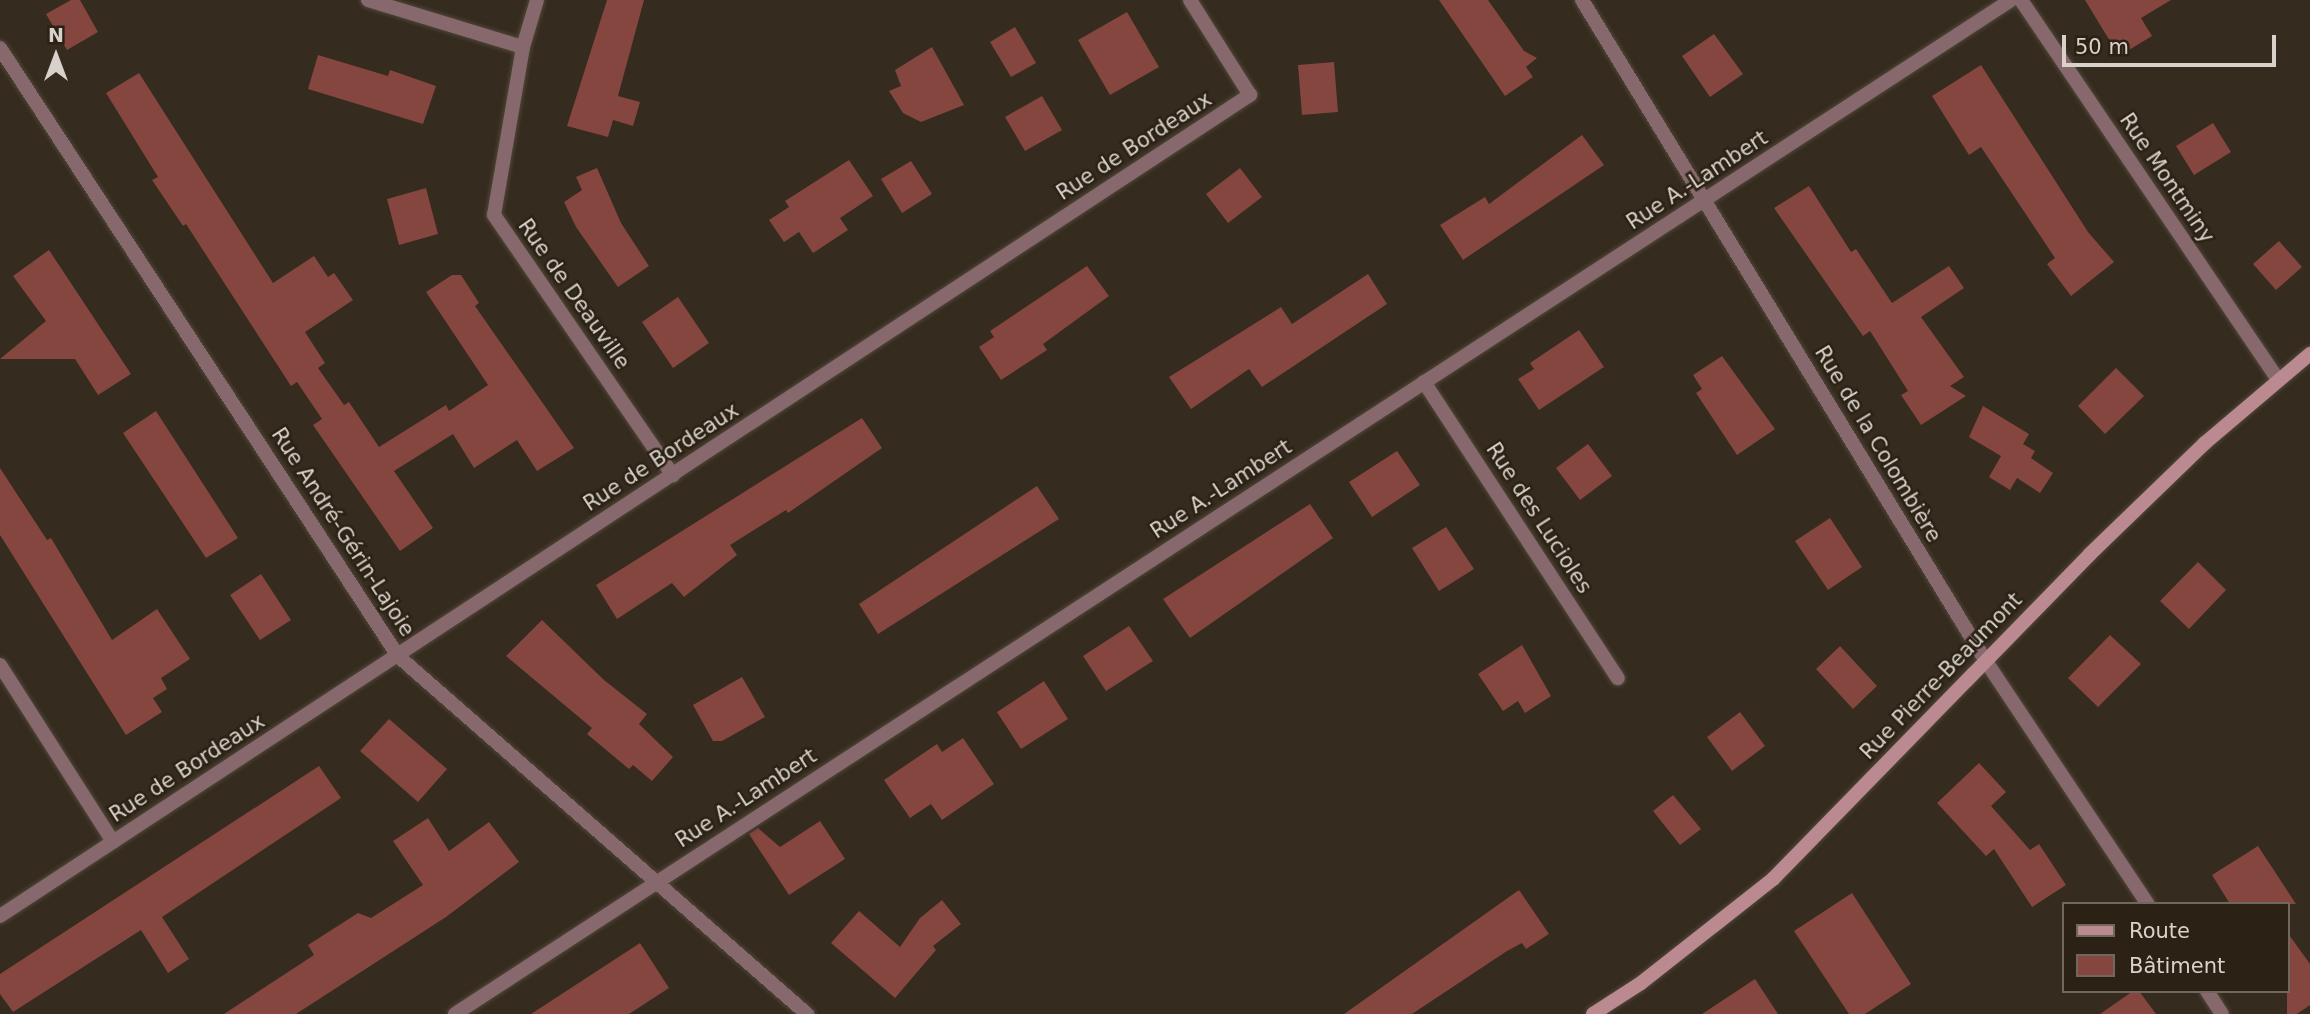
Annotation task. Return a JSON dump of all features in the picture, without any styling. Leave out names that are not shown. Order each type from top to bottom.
[{"type":"main road","name":"Rue Pierre-Beaumont","points":[[1593,1014],[1641,983],[1773,879],[2090,554],[2278,379],[2310,354]]},
{"type":"street","points":[[369,0],[523,47]]},
{"type":"street","name":"Rue de Deauville","points":[[537,0],[523,47],[494,215],[673,475]]},
{"type":"street","name":"Rue de Bordeaux","points":[[0,916],[1250,94],[1190,0]]},
{"type":"street","name":"Rue de la Colombière","points":[[1582,0],[1985,660],[2147,902]]},
{"type":"street","name":"Rue A.-Lambert","points":[[455,1014],[2011,0]]},
{"type":"street","name":"Rue Montminy","points":[[2021,0],[2278,379]]},
{"type":"street","name":"Rue André-Gérin-Lajoie","points":[[0,48],[398,656],[807,1014]]},
{"type":"street","name":"Rue des Lucioles","points":[[1424,382],[1618,678]]},
{"type":"street","points":[[0,665],[113,842]]},
{"type":"street","points":[[2208,993],[2222,1014]]},
{"type":"building","points":[[71,0],[80,0],[98,32],[67,50],[46,14]]},
{"type":"building","points":[[607,0],[644,0],[618,96],[640,102],[633,126],[613,120],[608,137],[567,126]]},
{"type":"building","points":[[1439,0],[1488,0],[1524,51],[1537,58],[1526,67],[1533,77],[1505,96]]},
{"type":"building","points":[[2085,0],[2171,0],[2141,18],[2152,36],[2119,56]]},
{"type":"building","points":[[1127,12],[1159,67],[1110,95],[1078,40]]},
{"type":"building","points":[[1015,27],[1036,63],[1011,77],[990,42]]},
{"type":"building","points":[[1714,34],[1743,74],[1710,97],[1682,56]]},
{"type":"building","points":[[932,47],[964,105],[921,122],[903,113],[889,91],[901,86],[895,70]]},
{"type":"building","points":[[318,55],[388,76],[390,70],[436,86],[423,124],[308,89]]},
{"type":"building","points":[[1334,62],[1338,112],[1302,115],[1298,65]]},
{"type":"building","points":[[1981,65],[2088,232],[2114,262],[2071,296],[2047,264],[2055,258],[1981,147],[1969,155],[1932,96]]},
{"type":"building","points":[[139,73],[273,283],[314,256],[328,277],[334,273],[353,300],[305,332],[325,363],[318,368],[344,405],[349,402],[379,447],[446,405],[449,411],[488,385],[426,292],[452,275],[461,275],[479,303],[475,306],[574,448],[537,471],[517,440],[474,468],[453,434],[394,471],[433,528],[400,551],[313,425],[322,419],[297,382],[291,386],[186,224],[183,226],[152,180],[158,177],[106,93]]},
{"type":"building","points":[[1042,96],[1062,130],[1025,151],[1005,117]]},
{"type":"building","points":[[2213,123],[2231,152],[2194,175],[2176,146]]},
{"type":"building","points":[[1582,135],[1604,165],[1463,260],[1440,225],[1485,197],[1489,204]]},
{"type":"building","points":[[849,160],[873,196],[840,218],[848,230],[813,253],[799,232],[784,242],[769,220],[789,207],[785,201]]},
{"type":"building","points":[[911,161],[932,194],[902,213],[881,179]]},
{"type":"building","points":[[597,168],[621,223],[649,266],[618,287],[576,227],[564,202],[582,190],[576,177]]},
{"type":"building","points":[[1240,168],[1262,197],[1228,223],[1206,194]]},
{"type":"building","points":[[1809,186],[1851,252],[1856,249],[1892,303],[1949,266],[1964,288],[1921,317],[1964,377],[1950,386],[1966,396],[1921,425],[1901,395],[1908,391],[1870,331],[1863,336],[1774,208]]},
{"type":"building","points":[[426,188],[438,234],[399,245],[387,199]]},
{"type":"building","points":[[2279,241],[2302,267],[2276,290],[2253,264]]},
{"type":"building","points":[[49,250],[131,374],[98,395],[75,359],[0,359],[46,321],[13,276]]},
{"type":"building","points":[[1087,266],[1109,296],[1043,344],[1047,350],[1001,380],[979,347],[994,337],[990,331]]},
{"type":"building","points":[[1368,274],[1387,304],[1262,387],[1249,369],[1191,409],[1169,377],[1281,307],[1292,324]]},
{"type":"building","points":[[678,297],[709,343],[673,368],[642,322]]},
{"type":"building","points":[[1579,330],[1604,367],[1539,410],[1518,379],[1534,369],[1530,363]]},
{"type":"building","points":[[1722,356],[1775,429],[1737,455],[1696,393],[1702,389],[1693,375]]},
{"type":"building","points":[[2116,368],[2144,396],[2105,434],[2078,406]]},
{"type":"building","points":[[1983,406],[2029,434],[2023,444],[2035,451],[2031,458],[2053,473],[2040,493],[2017,478],[2010,490],[1989,477],[2001,456],[1969,437]]},
{"type":"building","points":[[156,411],[238,538],[206,558],[123,433]]},
{"type":"building","points":[[862,418],[882,448],[788,513],[786,510],[730,545],[737,555],[684,597],[672,583],[617,619],[596,585]]},
{"type":"building","points":[[1588,444],[1612,476],[1580,500],[1556,468]]},
{"type":"building","points":[[1397,451],[1420,485],[1372,517],[1349,482]]},
{"type":"building","points":[[0,468],[47,540],[51,538],[112,640],[157,609],[190,659],[161,678],[167,689],[153,698],[162,712],[126,735],[0,535]]},
{"type":"building","points":[[1037,486],[1059,519],[878,634],[859,604]]},
{"type":"building","points":[[1310,504],[1333,538],[1190,638],[1163,599]]},
{"type":"building","points":[[1830,518],[1862,567],[1828,590],[1795,541]]},
{"type":"building","points":[[1446,527],[1474,569],[1439,591],[1412,548]]},
{"type":"building","points":[[2198,562],[2226,590],[2189,629],[2160,601]]},
{"type":"building","points":[[261,574],[291,620],[260,640],[230,595]]},
{"type":"building","points":[[542,620],[604,680],[647,714],[639,724],[673,757],[652,781],[633,765],[629,769],[587,734],[592,728],[506,656]]},
{"type":"building","points":[[1129,626],[1153,661],[1106,691],[1083,656]]},
{"type":"building","points":[[2110,635],[2141,664],[2098,707],[2068,678]]},
{"type":"building","points":[[1522,645],[1551,696],[1525,713],[1518,701],[1503,711],[1478,674]]},
{"type":"building","points":[[1840,646],[1877,686],[1853,709],[1816,669]]},
{"type":"building","points":[[742,677],[765,717],[722,741],[713,741],[693,705]]},
{"type":"building","points":[[1044,681],[1068,719],[1021,749],[997,712]]},
{"type":"building","points":[[1740,712],[1765,746],[1732,771],[1707,737]]},
{"type":"building","points":[[389,719],[447,769],[418,802],[360,751]]},
{"type":"building","points":[[963,738],[994,784],[942,820],[931,804],[910,818],[884,780],[937,744],[942,752]]},
{"type":"building","points":[[1979,763],[2006,792],[1991,806],[2030,850],[2039,844],[2066,885],[2032,907],[1994,849],[1986,856],[1937,803]]},
{"type":"building","points":[[319,766],[341,798],[162,917],[189,959],[168,973],[141,930],[13,1012],[0,994],[0,974]]},
{"type":"building","points":[[1673,795],[1701,829],[1680,845],[1653,811]]},
{"type":"building","points":[[428,818],[449,851],[489,822],[519,862],[446,917],[296,1014],[224,1014],[314,955],[308,945],[358,913],[371,918],[423,885],[393,841]]},
{"type":"building","points":[[820,821],[845,859],[789,895],[749,834],[758,828],[780,847]]},
{"type":"building","points":[[2258,846],[2296,904],[2229,902],[2212,875]]},
{"type":"building","points":[[1519,890],[1549,934],[1526,949],[1522,943],[1507,951],[1412,1014],[1344,1014]]},
{"type":"building","points":[[1852,893],[1911,984],[1865,1014],[1849,1014],[1794,931]]},
{"type":"building","points":[[942,900],[961,924],[933,946],[936,950],[895,998],[831,943],[859,911],[900,947],[920,918]]},
{"type":"building","points":[[2289,935],[2310,964],[2310,1005],[2297,1014],[2287,1014]]},
{"type":"building","points":[[640,943],[669,988],[629,1014],[531,1014]]},
{"type":"building","points":[[1755,979],[1778,1014],[1702,1014]]},
{"type":"building","points":[[2130,993],[2140,993],[2156,1014],[2100,1014]]}]
